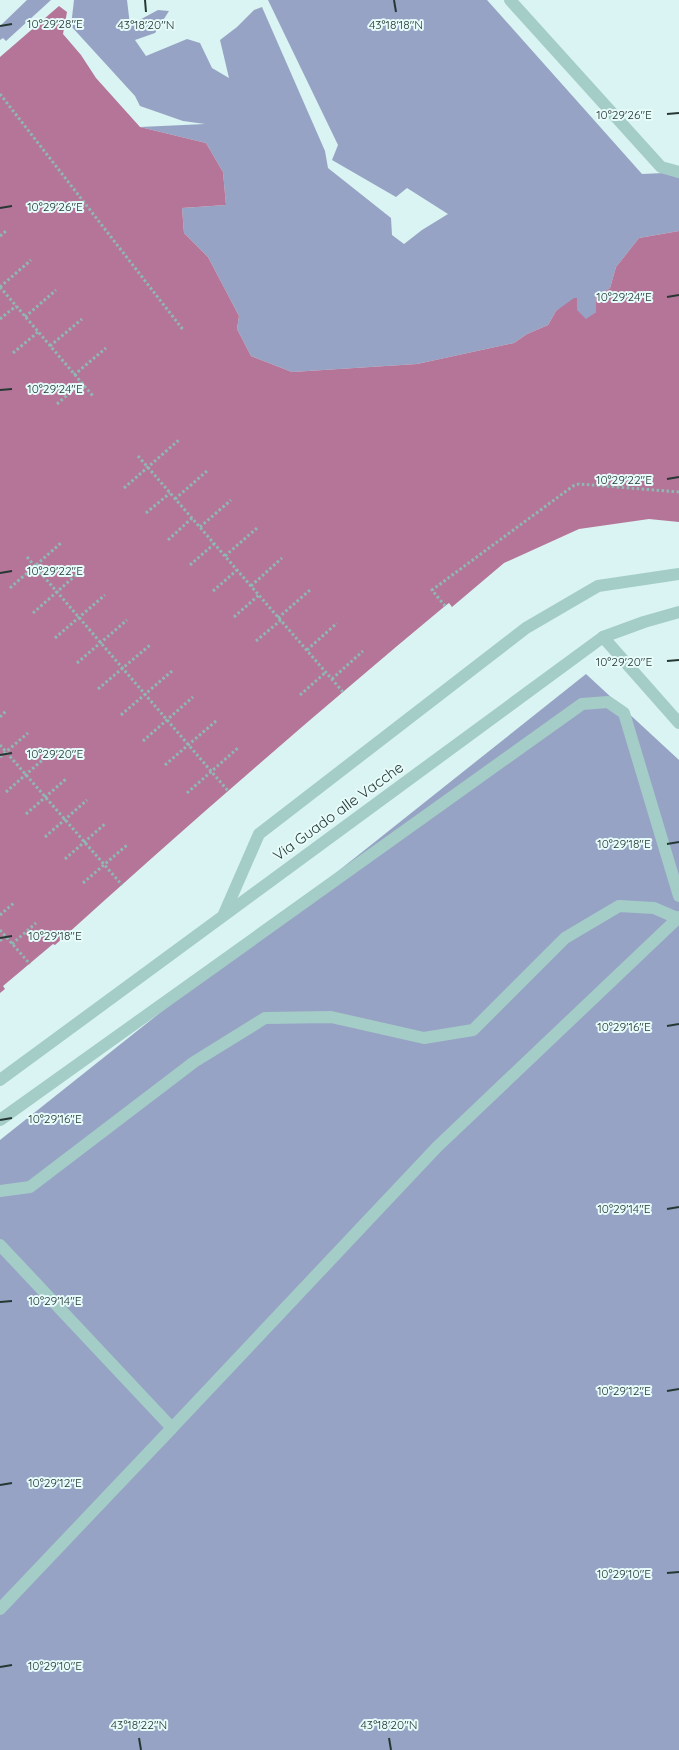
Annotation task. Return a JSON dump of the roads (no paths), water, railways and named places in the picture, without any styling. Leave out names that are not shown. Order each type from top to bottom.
[{"type":"lane","points":[[510,0],[661,167],[679,172]]},
{"type":"lane","points":[[223,916],[259,834],[526,628],[598,586],[679,574]]},
{"type":"lane","name":"Via Guado alle Vacche","points":[[0,1080],[604,637],[644,622],[679,612]]},
{"type":"lane","points":[[604,637],[679,723]]},
{"type":"lane","points":[[0,1120],[582,704],[608,702],[624,714],[679,896]]},
{"type":"lane","points":[[0,1191],[30,1187],[194,1062],[266,1018],[331,1016],[424,1038],[474,1030],[565,938],[619,906],[654,908],[678,917],[436,1147],[0,1609]]},
{"type":"lane","points":[[0,1245],[172,1428]]}]
